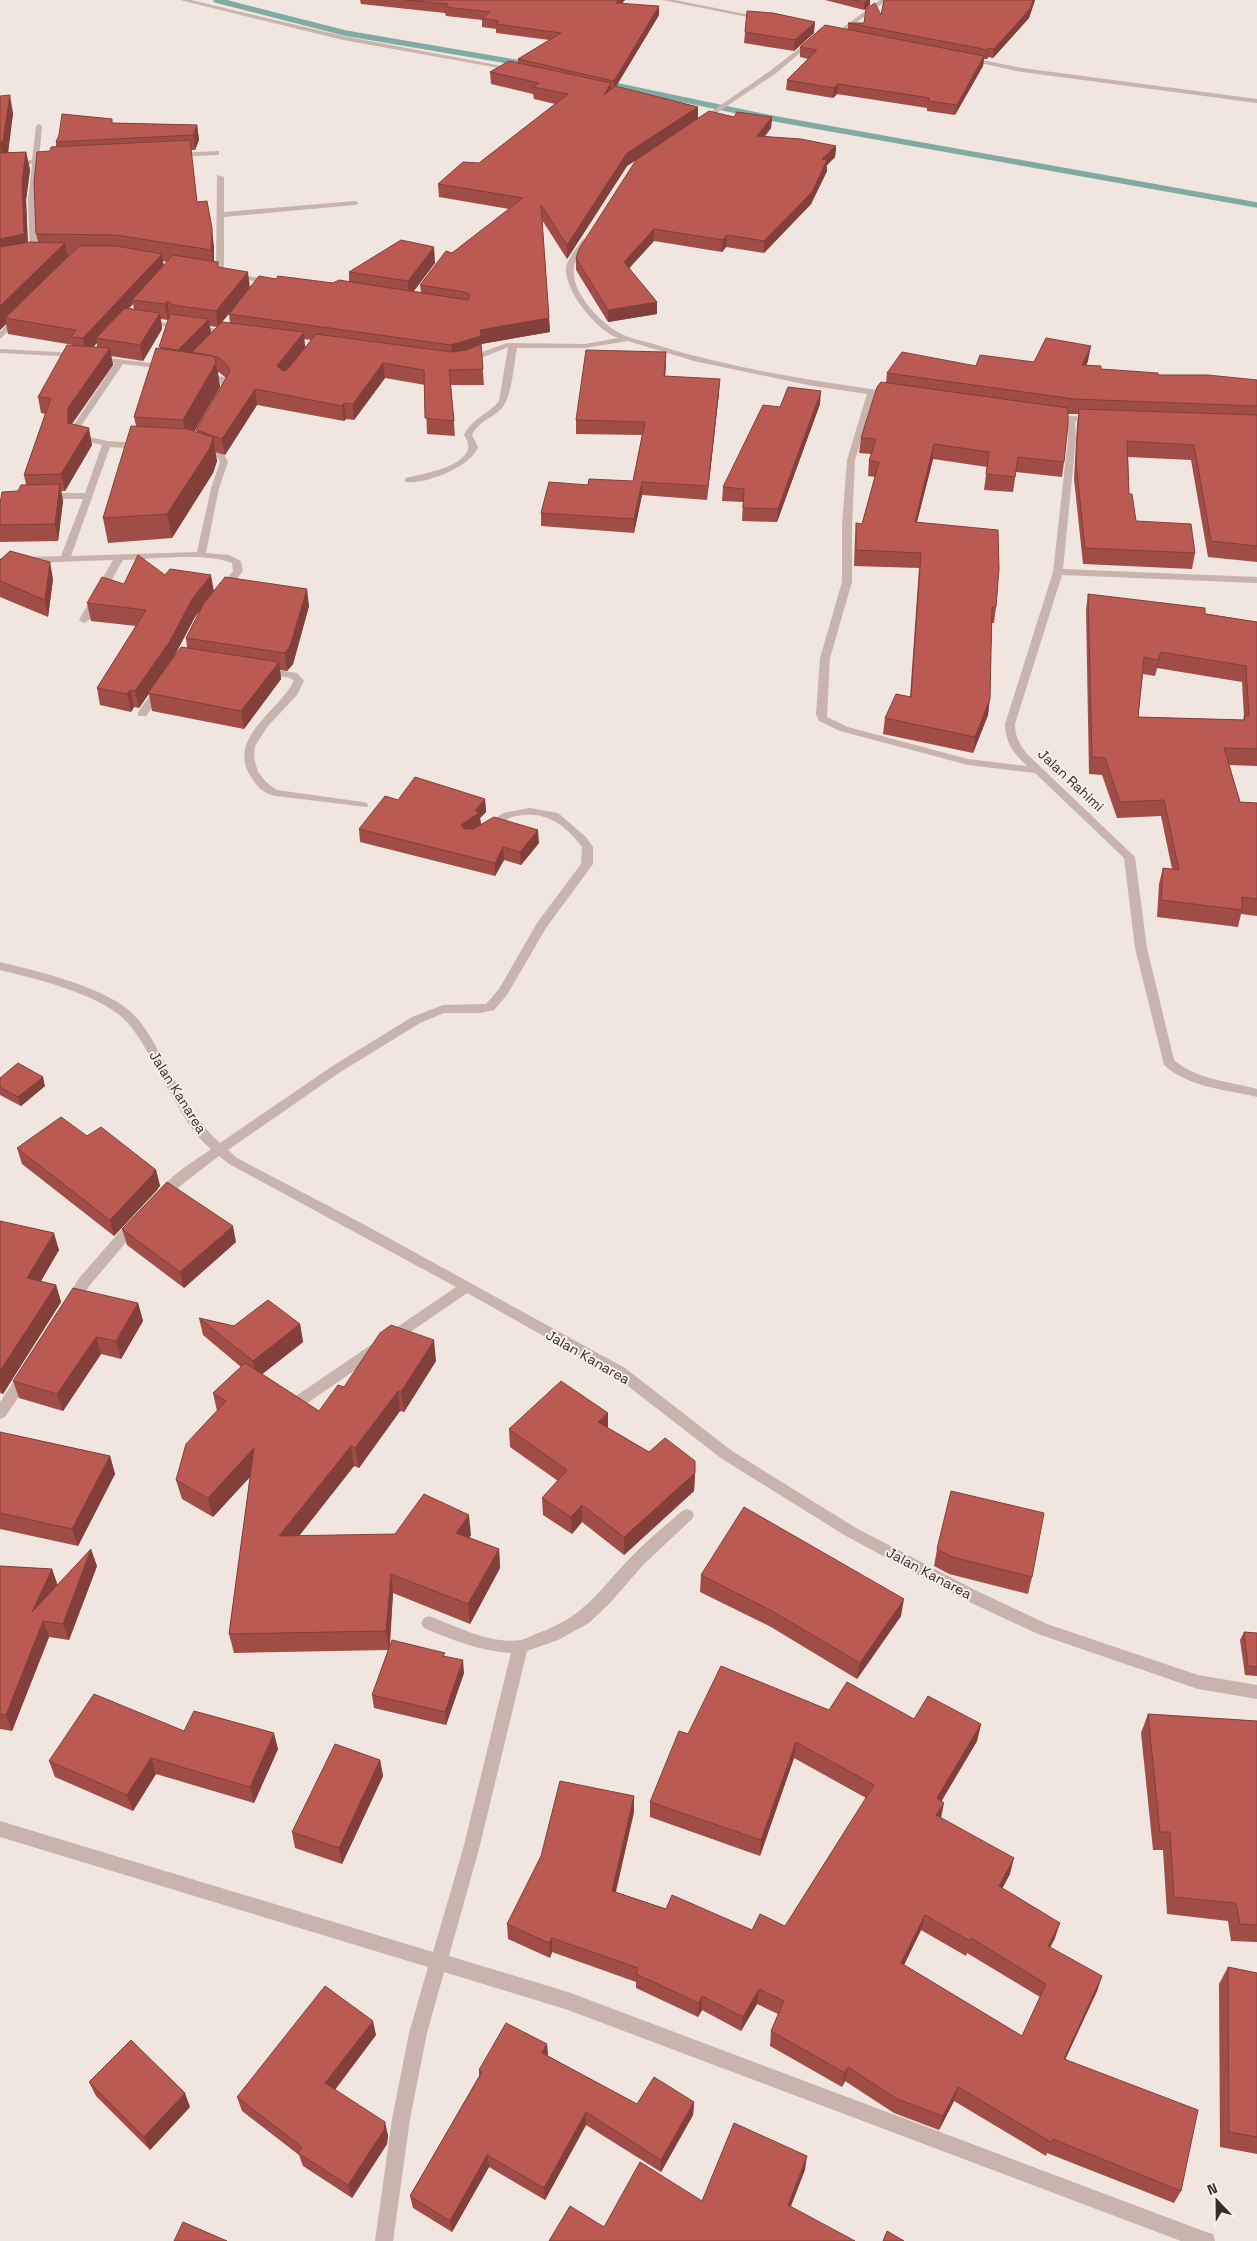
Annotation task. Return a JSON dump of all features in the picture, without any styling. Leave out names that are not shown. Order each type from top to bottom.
[{"type":"street","points":[[183,0],[344,38],[525,70]]},
{"type":"street","points":[[665,0],[770,20]]},
{"type":"street","points":[[840,33],[884,0]]},
{"type":"street","points":[[832,31],[848,34]]},
{"type":"street","points":[[690,128],[752,88],[792,59],[817,36]]},
{"type":"street","points":[[962,58],[1022,70],[1257,101]]},
{"type":"street","points":[[698,115],[710,115]]},
{"type":"street","points":[[34,257],[32,200],[39,126]]},
{"type":"street","points":[[170,155],[216,153]]},
{"type":"street","points":[[0,164],[62,161]]},
{"type":"street","points":[[220,177],[220,215],[216,273],[272,281]]},
{"type":"street","points":[[220,215],[355,203]]},
{"type":"street","points":[[589,236],[573,260],[570,270],[573,285],[581,301],[604,326],[625,339],[694,359],[813,383],[898,396]]},
{"type":"street","points":[[23,259],[44,257]]},
{"type":"street","points":[[257,288],[262,280]]},
{"type":"street","points":[[0,337],[26,310]]},
{"type":"street","points":[[135,320],[219,334],[241,334]]},
{"type":"street","points":[[219,334],[228,324]]},
{"type":"street","points":[[459,362],[499,347],[513,345],[585,346],[625,339]]},
{"type":"street","points":[[408,480],[454,466],[462,462],[473,451],[473,442],[468,435],[469,432],[480,418],[501,406],[513,345]]},
{"type":"street","points":[[0,351],[92,355],[175,368]]},
{"type":"street","points":[[121,361],[74,431],[76,436],[82,439],[107,444],[154,447]]},
{"type":"street","points":[[193,371],[218,376],[224,380],[226,386],[218,402]]},
{"type":"street","points":[[872,392],[851,460],[847,525],[847,582],[825,658],[821,714],[823,719],[844,729],[968,762],[1037,770]]},
{"type":"street","points":[[1041,415],[1100,420]]},
{"type":"street","name":"Jalan Rahimi","points":[[1071,419],[1072,439],[1058,572],[1010,724],[1010,734],[1015,746],[1037,770],[1100,827],[1129,857],[1141,948],[1168,1062],[1176,1070],[1195,1079],[1257,1093]]},
{"type":"street","points":[[195,442],[191,449],[210,453],[224,459],[215,488],[201,555]]},
{"type":"street","points":[[65,559],[107,444]]},
{"type":"street","points":[[34,496],[88,496]]},
{"type":"street","points":[[0,562],[201,555],[229,558],[238,564],[238,571],[217,596]]},
{"type":"street","points":[[84,620],[120,557]]},
{"type":"street","points":[[1058,572],[1257,580]]},
{"type":"street","points":[[252,669],[293,675],[300,681],[291,695],[249,745],[248,758],[257,779],[268,790],[275,793],[363,805]]},
{"type":"street","points":[[142,714],[164,683]]},
{"type":"street","points":[[65,1312],[85,1281],[148,1210],[175,1183],[219,1150],[335,1070],[416,1020],[442,1009],[480,1009],[490,1007],[503,992],[542,926],[587,864],[588,847],[582,839],[554,814],[530,811],[508,815],[477,834]]},
{"type":"street","name":"Jalan Kanarea","points":[[0,966],[37,975],[82,991],[114,1005],[131,1019],[145,1038],[159,1065],[203,1136],[219,1150],[264,1179],[360,1228],[620,1372],[727,1455],[850,1532],[970,1595],[1043,1629],[1198,1682],[1257,1692]]},
{"type":"street","points":[[298,1402],[466,1287]]},
{"type":"street","points":[[0,1413],[30,1367]]},
{"type":"street","points":[[429,1623],[468,1640],[492,1645],[520,1647],[553,1635],[584,1618],[605,1598],[638,1560],[687,1515]]},
{"type":"street","points":[[384,2241],[401,2120],[418,2033],[471,1849],[488,1769],[520,1647]]},
{"type":"street","points":[[0,1829],[438,1960],[568,2001],[1206,2241]]},
{"type":"building","points":[[405,0],[618,0],[616,3],[659,6],[614,81],[518,59],[561,33],[496,24],[499,21],[482,18],[490,12],[445,7],[448,4]]},
{"type":"building","points":[[853,0],[868,0],[864,3]]},
{"type":"building","points":[[884,0],[1033,0],[1030,9],[994,49],[989,48],[988,50],[848,23],[864,23],[866,9],[875,3],[881,15]]},
{"type":"building","points":[[747,11],[773,13],[815,22],[795,40],[745,32]]},
{"type":"building","points":[[825,25],[984,56],[957,105],[928,101],[930,98],[838,84],[834,88],[787,80],[817,50],[800,47]]},
{"type":"building","points":[[509,61],[611,83],[604,95],[615,86],[698,107],[627,153],[567,245],[541,205],[549,318],[480,330],[481,336],[451,345],[229,314],[259,276],[276,279],[278,276],[333,283],[339,280],[468,300],[470,295],[465,292],[420,285],[446,251],[452,253],[523,198],[438,184],[463,162],[479,163],[568,94],[533,87],[539,83],[490,72]]},
{"type":"building","points":[[10,95],[3,141],[0,142],[0,96]]},
{"type":"building","points":[[709,111],[734,117],[737,112],[772,117],[757,136],[801,139],[836,146],[822,159],[827,160],[812,192],[764,241],[727,235],[723,240],[654,229],[624,262],[657,302],[608,310],[576,258],[579,249],[636,160]]},
{"type":"building","points":[[62,114],[112,119],[112,123],[197,125],[193,135],[56,142]]},
{"type":"building","points":[[190,140],[197,202],[207,201],[212,228],[211,250],[116,235],[36,234],[34,182],[37,152],[50,151],[51,147]]},
{"type":"building","points":[[0,149],[2,149],[1,153],[26,152],[22,181],[24,234],[0,239]]},
{"type":"building","points":[[401,240],[434,247],[408,281],[349,272]]},
{"type":"building","points":[[30,242],[65,243],[0,306],[0,247]]},
{"type":"building","points":[[79,246],[116,246],[162,254],[83,338],[71,337],[76,330],[5,318]]},
{"type":"building","points":[[173,255],[218,262],[218,267],[248,272],[216,311],[173,305],[167,301],[165,304],[132,300]]},
{"type":"building","points":[[125,308],[160,313],[140,345],[96,338]]},
{"type":"building","points":[[170,314],[209,319],[178,350],[159,347]]},
{"type":"building","points":[[222,322],[304,332],[277,366],[283,371],[287,370],[316,334],[451,352],[467,350],[481,344],[483,369],[449,370],[454,421],[425,418],[424,370],[383,363],[353,404],[344,403],[342,406],[255,389],[222,439],[196,430],[230,371],[227,365],[218,357],[192,352]]},
{"type":"building","points":[[1046,338],[1091,346],[1082,365],[1101,366],[1101,369],[1158,373],[1158,375],[1208,375],[1257,380],[1257,406],[1074,399],[887,373],[902,352],[976,366],[980,355],[1034,362]]},
{"type":"building","points":[[67,345],[110,348],[68,408],[68,423],[89,428],[61,474],[24,475],[51,398],[38,397]]},
{"type":"building","points":[[156,348],[215,358],[216,363],[183,420],[134,417]]},
{"type":"building","points":[[586,350],[666,352],[664,376],[720,379],[708,486],[642,482],[634,519],[541,513],[549,482],[588,485],[589,479],[633,481],[645,422],[576,420]]},
{"type":"building","points":[[881,382],[1068,408],[1064,462],[1018,457],[1015,477],[986,474],[989,452],[934,444],[915,522],[998,530],[999,569],[996,607],[992,607],[990,699],[975,737],[885,718],[896,694],[911,697],[921,553],[856,550],[856,523],[862,524],[879,462],[869,461],[876,439],[861,438],[877,387]]},
{"type":"building","points":[[788,387],[821,391],[778,509],[743,508],[744,489],[723,487],[763,405],[780,407]]},
{"type":"building","points":[[1079,409],[1257,415],[1257,546],[1211,541],[1194,445],[1127,441],[1129,494],[1132,494],[1136,521],[1191,524],[1195,553],[1085,548],[1076,463]]},
{"type":"building","points":[[131,426],[187,429],[213,437],[210,448],[167,514],[103,518]]},
{"type":"building","points":[[60,484],[55,524],[0,525],[2,492],[18,491],[21,485]]},
{"type":"building","points":[[10,551],[50,562],[45,600],[0,581],[0,560]]},
{"type":"building","points":[[138,555],[165,575],[170,569],[211,575],[192,599],[170,641],[135,691],[130,690],[127,694],[97,688],[146,610],[87,603],[102,577],[124,584]]},
{"type":"building","points":[[225,577],[307,589],[290,646],[285,653],[186,638],[204,603]]},
{"type":"building","points":[[1088,594],[1205,608],[1205,614],[1257,622],[1257,749],[1224,748],[1240,802],[1257,803],[1257,899],[1242,897],[1242,910],[1161,900],[1163,868],[1179,870],[1164,800],[1120,802],[1105,758],[1092,757]],"holes":[[[1161,652],[1246,666],[1249,716],[1244,716],[1245,720],[1138,717],[1144,657],[1158,660]]]},
{"type":"building","points":[[181,647],[279,662],[241,711],[148,693]]},
{"type":"building","points":[[415,777],[485,799],[475,811],[480,812],[461,825],[464,829],[473,829],[494,817],[538,830],[520,852],[503,847],[495,863],[359,829],[385,796],[398,800]]},
{"type":"building","points":[[18,1063],[43,1077],[18,1097],[0,1087],[0,1078]]},
{"type":"building","points":[[61,1117],[87,1136],[101,1127],[156,1170],[110,1220],[17,1148]]},
{"type":"building","points":[[167,1182],[233,1226],[180,1272],[122,1229]]},
{"type":"building","points":[[0,1221],[54,1233],[27,1278],[56,1285],[0,1371]]},
{"type":"building","points":[[73,1288],[138,1303],[116,1341],[96,1337],[57,1394],[13,1381]]},
{"type":"building","points":[[268,1300],[300,1324],[253,1361],[199,1318],[234,1326]]},
{"type":"building","points":[[391,1325],[434,1340],[401,1392],[398,1391],[355,1448],[351,1446],[279,1536],[395,1534],[424,1494],[469,1515],[456,1533],[499,1549],[468,1604],[391,1574],[386,1631],[229,1634],[254,1448],[208,1498],[176,1480],[186,1444],[226,1401],[213,1393],[245,1363],[319,1411],[338,1385],[344,1387],[380,1333]]},
{"type":"building","points":[[561,1381],[608,1413],[598,1422],[649,1452],[665,1438],[695,1461],[695,1473],[624,1537],[582,1505],[571,1517],[542,1498],[567,1470],[509,1429]]},
{"type":"building","points":[[0,1432],[110,1456],[72,1529],[0,1513]]},
{"type":"building","points":[[951,1491],[1044,1513],[1032,1577],[952,1557],[937,1549]]},
{"type":"building","points":[[744,1507],[904,1599],[860,1663],[772,1611],[701,1575]]},
{"type":"building","points":[[91,1549],[63,1624],[43,1621],[6,1715],[0,1714],[0,1566],[52,1569],[32,1612]]},
{"type":"building","points":[[1244,1632],[1257,1633],[1257,1667],[1248,1666]]},
{"type":"building","points":[[392,1640],[445,1653],[443,1656],[463,1660],[445,1712],[372,1695]]},
{"type":"building","points":[[721,1666],[829,1710],[847,1682],[914,1719],[928,1696],[981,1724],[937,1798],[944,1803],[936,1815],[1014,1858],[999,1886],[1060,1923],[1048,1946],[1102,1976],[1064,2059],[1198,2110],[1181,2191],[1053,2139],[1051,2142],[958,2087],[943,2116],[897,2099],[848,2067],[845,2073],[771,2031],[784,2001],[759,1989],[743,2017],[702,1996],[699,2003],[636,1974],[638,1968],[552,1938],[549,1943],[507,1924],[541,1856],[560,1781],[634,1796],[612,1891],[666,1909],[672,1895],[752,1930],[760,1914],[785,1926],[874,1785],[796,1742],[761,1840],[650,1802],[679,1731],[688,1734]],"holes":[[[925,1915],[970,1941],[971,1938],[1046,1984],[1022,2036],[901,1963]]]},
{"type":"building","points":[[94,1694],[184,1731],[194,1711],[274,1733],[250,1787],[151,1758],[127,1795],[49,1761]]},
{"type":"building","points":[[1148,1714],[1257,1721],[1257,1925],[1240,1924],[1236,1903],[1174,1897],[1170,1832],[1160,1832]]},
{"type":"building","points":[[335,1744],[380,1760],[339,1848],[292,1832]]},
{"type":"building","points":[[1228,1967],[1257,1973],[1257,2137],[1229,2132]]},
{"type":"building","points":[[325,1986],[373,2021],[325,2083],[385,2122],[384,2130],[348,2185],[298,2153],[302,2147],[237,2097]]},
{"type":"building","points":[[506,2023],[547,2044],[542,2053],[637,2104],[654,2077],[694,2102],[661,2160],[586,2112],[544,2188],[487,2155],[450,2221],[410,2196],[482,2072],[479,2070]]},
{"type":"building","points":[[131,2040],[185,2093],[144,2137],[89,2082]]},
{"type":"building","points":[[734,2123],[807,2156],[788,2205],[855,2241],[549,2241],[570,2206],[604,2227],[640,2162],[702,2201]]},
{"type":"building","points":[[183,2222],[227,2241],[174,2241]]},
{"type":"building","points":[[887,2231],[904,2241],[883,2241]]},
{"type":"waterway","points":[[216,0],[345,33],[520,63]]},
{"type":"waterway","points":[[604,83],[776,119],[1257,205]]}]
